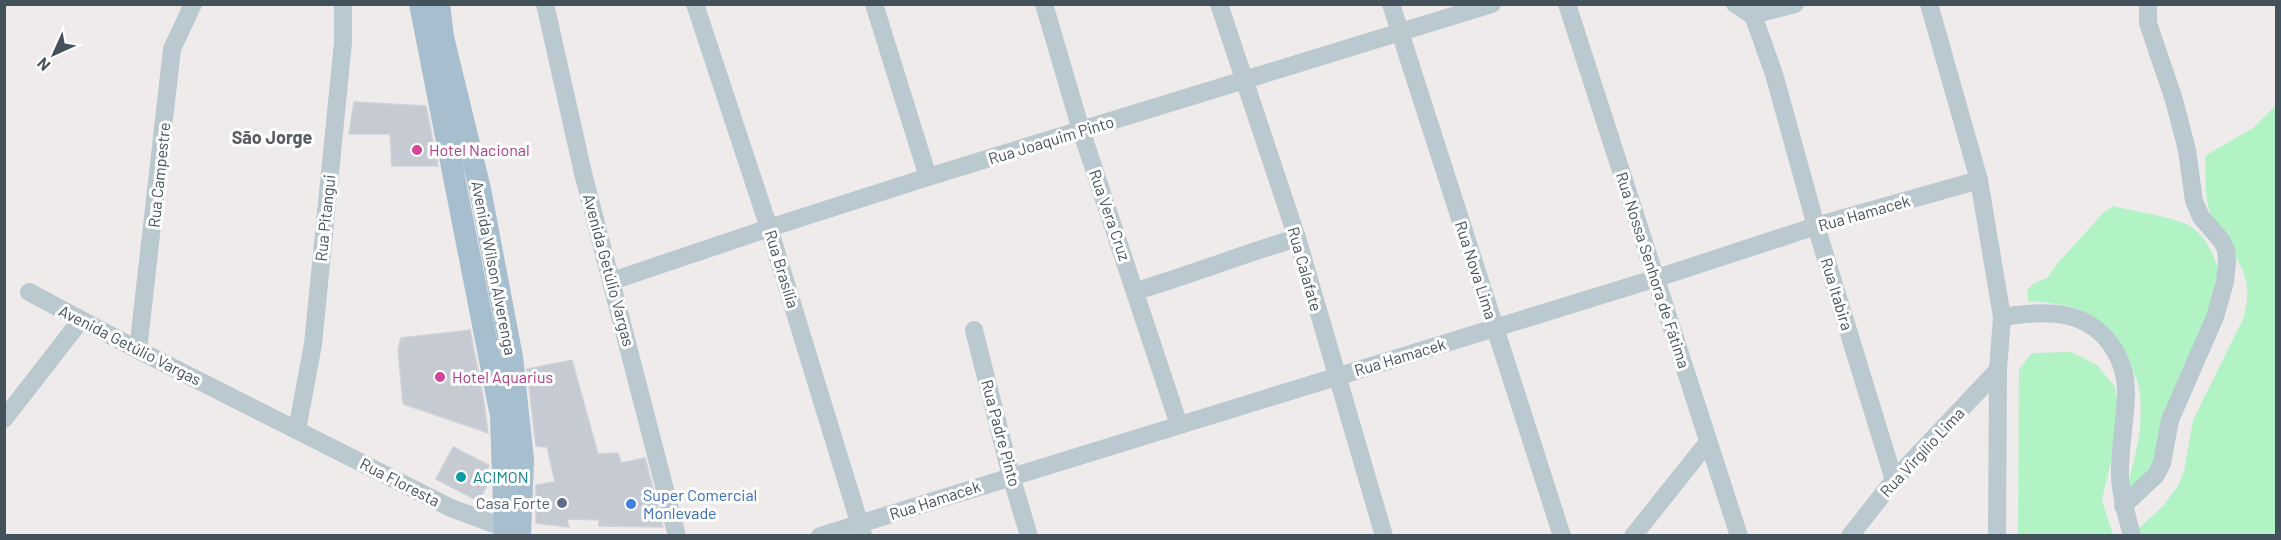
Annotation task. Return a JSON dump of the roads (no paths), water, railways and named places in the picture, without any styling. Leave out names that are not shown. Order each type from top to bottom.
[{"type":"main road","name":"Avenida Wilson Alverenga","points":[[420,4],[501,416],[515,534]]},
{"type":"main road","name":"Avenida Wilson Alverenga","points":[[439,4],[443,37],[480,189],[512,357],[523,460],[515,534]]},
{"type":"street","name":"Rua Campestre","points":[[138,350],[172,49],[193,4]]},
{"type":"street","name":"Rua Pitangui","points":[[297,430],[313,344],[343,42],[343,4]]},
{"type":"street","name":"Avenida Getúlio Vargas","points":[[544,4],[583,173],[677,536]]},
{"type":"street","name":"Rua Brasília","points":[[695,4],[769,228],[862,530]]},
{"type":"street","points":[[874,4],[928,177]]},
{"type":"street","name":"Rua Vera Cruz","points":[[1044,4],[1081,130],[1179,425]]},
{"type":"street","name":"Rua Calafate","points":[[1219,4],[1297,238],[1384,536]]},
{"type":"street","name":"Rua Nova Lima","points":[[1391,4],[1562,536]]},
{"type":"street","name":"Rua Joaquim Pinto","points":[[612,282],[928,177],[1492,4]]},
{"type":"street","name":"Rua Nossa Senhora de Fátima","points":[[1567,4],[1739,536]]},
{"type":"street","points":[[1735,4],[1750,10],[1796,4]]},
{"type":"street","points":[[1929,4],[1979,180],[2002,317],[1998,370],[1997,536]]},
{"type":"street","points":[[2123,506],[2156,475],[2162,463],[2170,420],[2215,316],[2225,282],[2227,262],[2226,249],[2201,217],[2194,201],[2187,150],[2174,100],[2148,23],[2148,4]]},
{"type":"street","name":"Rua Itabira","points":[[1750,10],[1774,74],[1816,226],[1894,480]]},
{"type":"street","name":"Rua Hamacek","points":[[820,536],[862,530],[1011,476],[1657,278],[1816,226],[1979,180]]},
{"type":"street","points":[[1136,291],[1297,238]]},
{"type":"street","name":"Avenida Getúlio Vargas","points":[[28,292],[297,430]]},
{"type":"street","points":[[2002,317],[2029,313],[2078,318],[2101,332],[2112,345],[2119,358],[2126,390],[2121,456],[2123,506],[2132,536]]},
{"type":"street","points":[[4,419],[81,320]]},
{"type":"street","name":"Rua Padre Pinto","points":[[974,330],[1011,476],[1029,536]]},
{"type":"street","name":"Rua Virgílio Lima","points":[[1850,536],[1894,480],[1998,370]]},
{"type":"street","name":"Rua Floresta","points":[[297,430],[451,508],[515,534]]},
{"type":"street","points":[[1633,536],[1708,442]]},
{"type":"place","name":"Hotel Nacional","points":[[417,150]]},
{"type":"place","name":"Hotel Aquarius","points":[[440,377]]},
{"type":"place","name":"ACIMON","points":[[461,477]]},
{"type":"place","name":"Casa Forte","points":[[562,503]]},
{"type":"place","name":"Super Comercial Monlevade","points":[[631,504]]},
{"type":"district","name":"São Jorge","points":[[272,138]]}]
